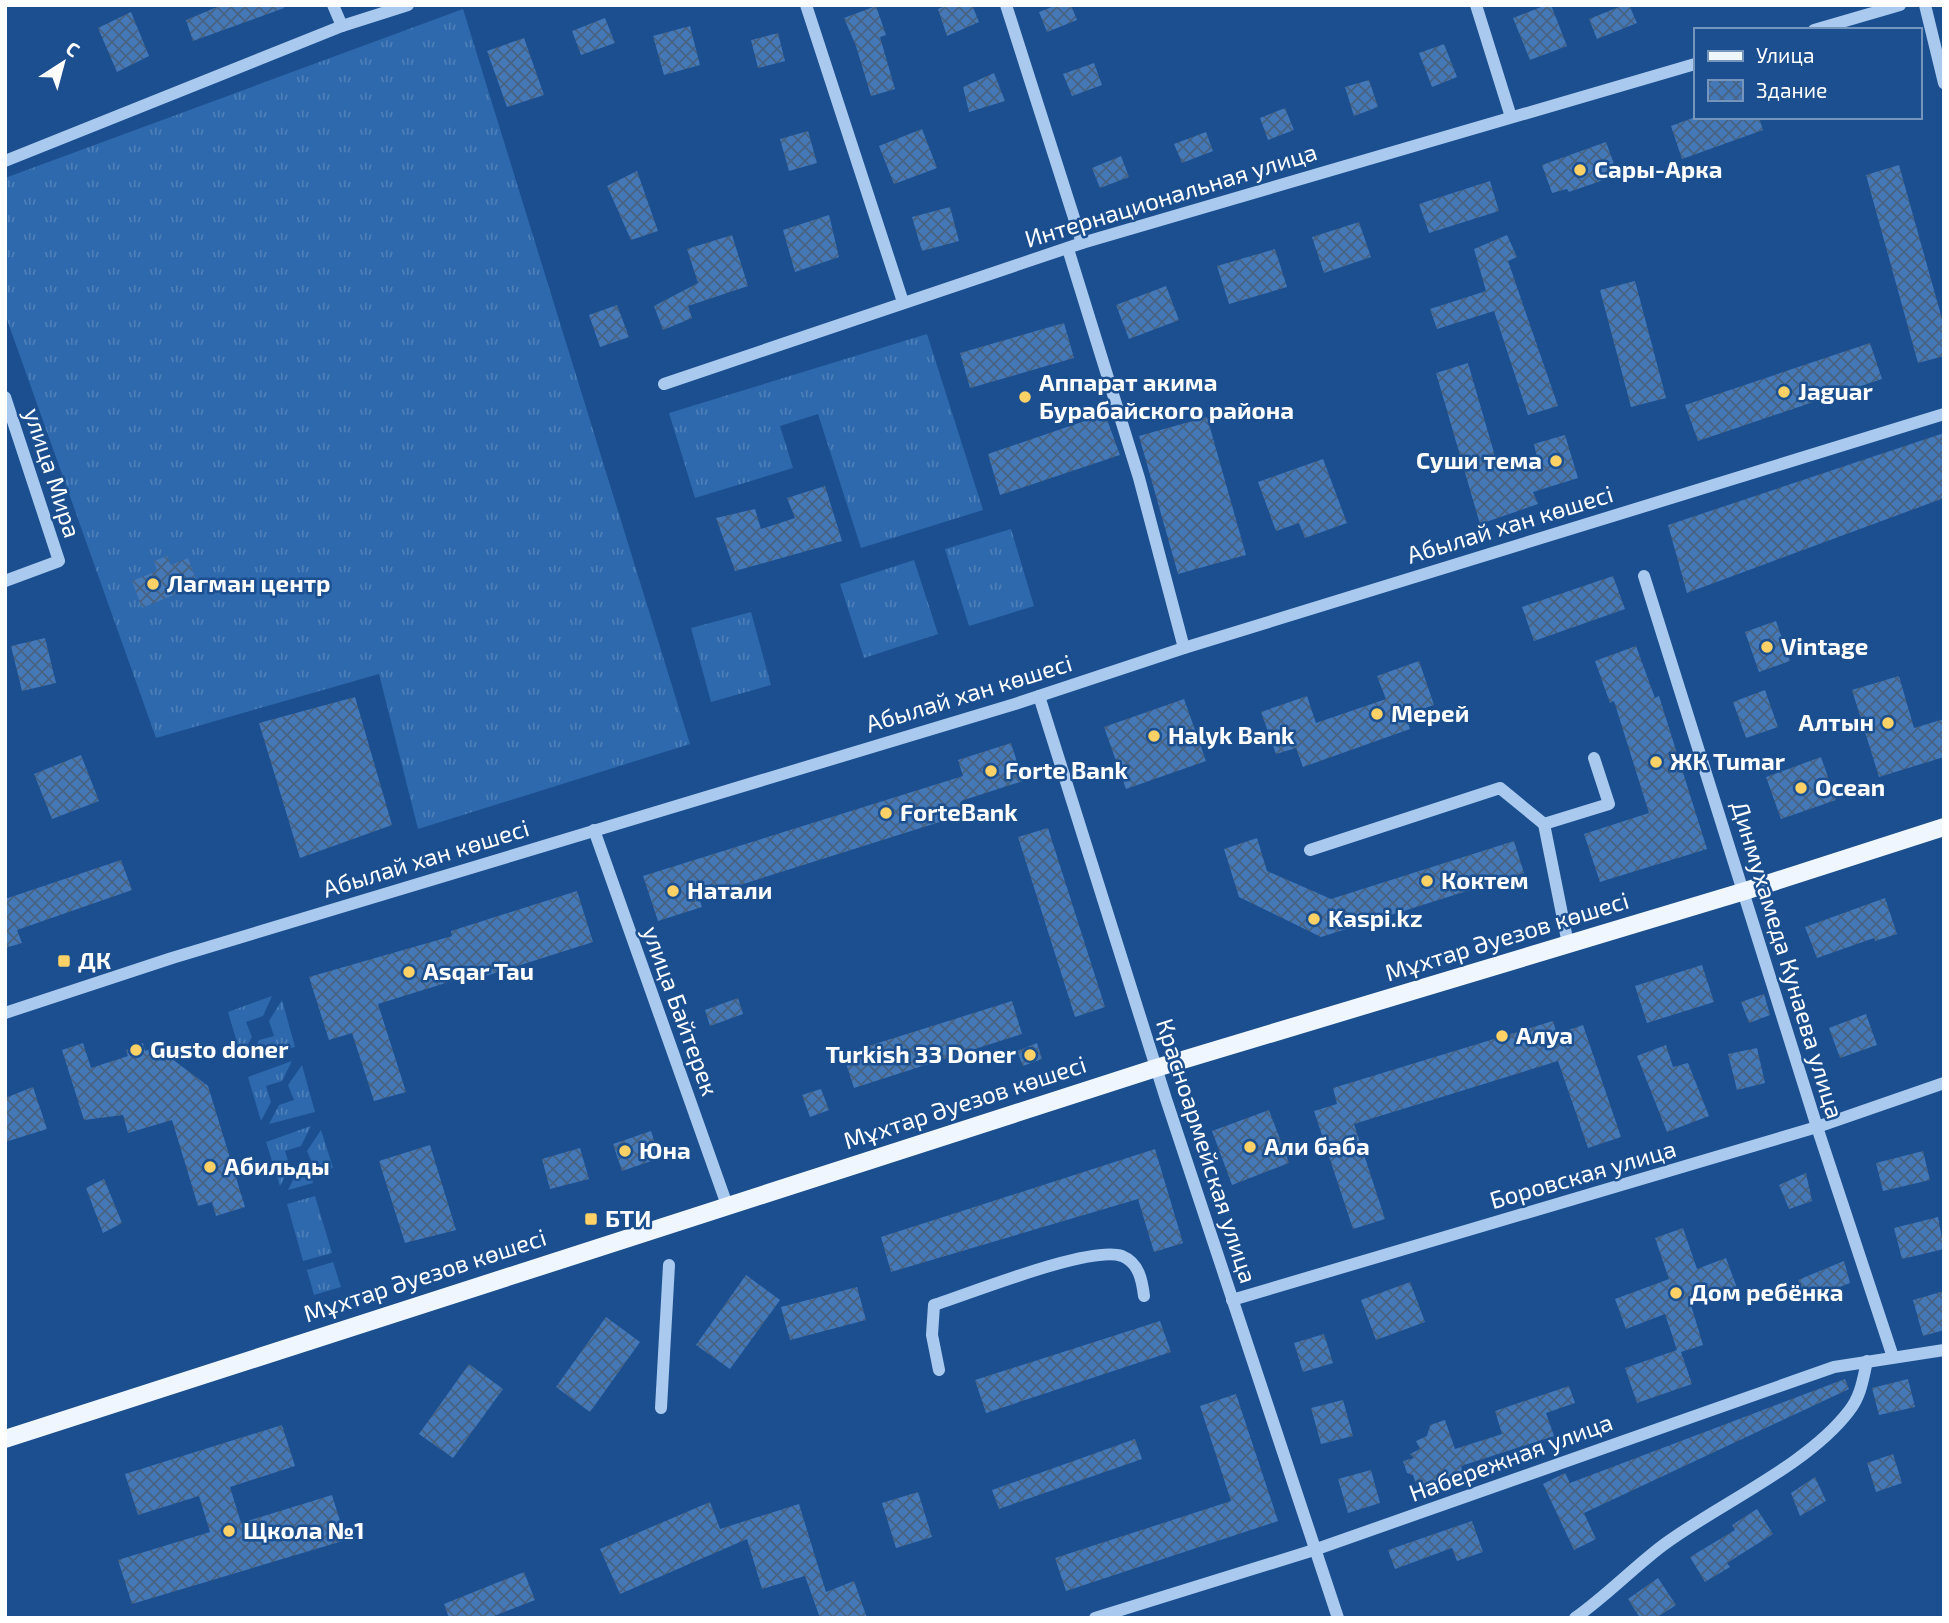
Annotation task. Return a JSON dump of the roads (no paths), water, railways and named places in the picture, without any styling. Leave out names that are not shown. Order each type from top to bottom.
[{"type":"main road","name":"Мұхтар Әуезов көшесі","points":[[5,1439],[1156,1068],[1745,891],[1944,827]]},
{"type":"street","points":[[333,5],[342,26]]},
{"type":"street","points":[[5,161],[342,26],[408,5]]},
{"type":"street","points":[[806,5],[903,302]]},
{"type":"street","points":[[1006,5],[1082,243]]},
{"type":"street","points":[[1476,5],[1511,117]]},
{"type":"street","points":[[1821,28],[1900,5]]},
{"type":"street","points":[[1924,5],[1944,83]]},
{"type":"street","name":"Интернациональная улица","points":[[664,384],[1082,243],[1694,64]]},
{"type":"street","points":[[1068,249],[1139,478],[1184,648]]},
{"type":"street","name":"улица Мира","points":[[5,397],[59,561],[5,581]]},
{"type":"street","name":"Абылай хан көшесі","points":[[5,1013],[192,952],[1039,696],[1184,648],[1944,414]]},
{"type":"street","name":"Динмухамеда Кунаева улица","points":[[1644,576],[1745,891],[1817,1128],[1893,1356]]},
{"type":"street","name":"Красноармейская улица","points":[[1039,696],[1156,1068],[1338,1618]]},
{"type":"street","points":[[1544,824],[1609,804],[1594,758]]},
{"type":"street","points":[[1310,850],[1500,788],[1544,824],[1568,944]]},
{"type":"street","name":"улица Байтерек","points":[[594,830],[727,1205]]},
{"type":"street","name":"Боровская улица","points":[[1232,1300],[1817,1128],[1944,1083]]},
{"type":"street","points":[[939,1370],[932,1335],[934,1305],[1031,1273],[1106,1253],[1124,1256],[1134,1264],[1141,1277],[1143,1296]]},
{"type":"street","points":[[661,1408],[669,1265]]},
{"type":"street","name":"Набережная улица","points":[[1095,1618],[1314,1550],[1757,1391],[1834,1367],[1944,1350]]},
{"type":"street","points":[[1575,1618],[1662,1546],[1803,1453],[1833,1429],[1850,1410],[1861,1391],[1867,1361]]},
{"type":"place","name":"Сары-Арка","points":[[1580,170]]},
{"type":"place","name":"Jaguar","points":[[1784,392]]},
{"type":"place","name":"Аппарат акима Бурабайского района","points":[[1025,397]]},
{"type":"place","name":"Суши тема","points":[[1556,461]]},
{"type":"place","name":"Лагман центр","points":[[153,584]]},
{"type":"place","name":"Vintage","points":[[1767,647]]},
{"type":"place","name":"Мерей","points":[[1377,714]]},
{"type":"place","name":"Алтын","points":[[1888,723]]},
{"type":"place","name":"Halyk Bank","points":[[1154,736]]},
{"type":"place","name":"ЖК Tumar","points":[[1656,762]]},
{"type":"place","name":"Forte Bank","points":[[991,771]]},
{"type":"place","name":"Ocean","points":[[1801,788]]},
{"type":"place","name":"ForteBank","points":[[886,813]]},
{"type":"place","name":"Коктем","points":[[1427,881]]},
{"type":"place","name":"Натали","points":[[673,891]]},
{"type":"place","name":"Kaspi.kz","points":[[1314,919]]},
{"type":"place","name":"ДК","points":[[64,961]]},
{"type":"place","name":"Asqar Tau","points":[[409,972]]},
{"type":"place","name":"Алуа","points":[[1502,1036]]},
{"type":"place","name":"Gusto doner","points":[[136,1050]]},
{"type":"place","name":"Turkish 33 Doner","points":[[1030,1055]]},
{"type":"place","name":"Али баба","points":[[1250,1147]]},
{"type":"place","name":"Юна","points":[[625,1151]]},
{"type":"place","name":"Абильды","points":[[210,1167]]},
{"type":"place","name":"БТИ","points":[[591,1219]]},
{"type":"place","name":"Дом ребёнка","points":[[1676,1293]]},
{"type":"place","name":"Щкола №1","points":[[229,1531]]}]
